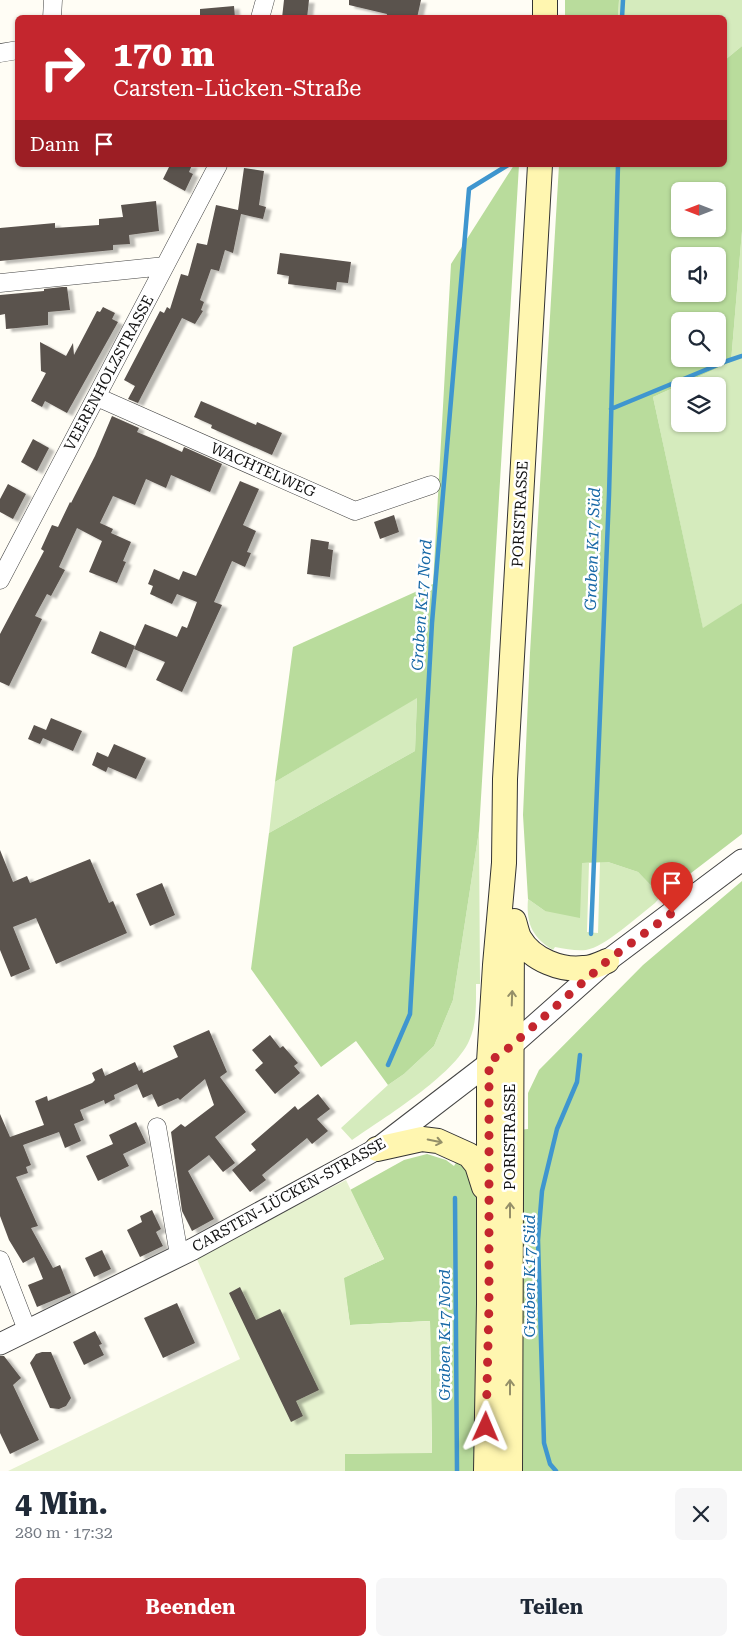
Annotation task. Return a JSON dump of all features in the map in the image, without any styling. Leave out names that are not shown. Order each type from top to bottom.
[{"type":"main road","points":[[545,0],[545,15]]},
{"type":"main road","name":"PORISTRASSE","points":[[486,1471],[489,1304],[489,1062],[504,863],[505,779],[540,167]]},
{"type":"main road","name":"PORISTRASSE","points":[[504,863],[511,914],[512,990],[510,1047],[510,1471]]},
{"type":"main road","points":[[511,914],[520,939],[541,960],[567,968],[586,968],[607,961]]},
{"type":"main road","points":[[377,1149],[422,1139],[438,1140],[458,1148],[469,1155],[477,1165],[489,1201]]},
{"type":"main road","name":"PORISTRASSE","points":[[486,1427],[497,1471]]},
{"type":"street","points":[[52,15],[53,0]]},
{"type":"street","points":[[261,15],[265,0]]},
{"type":"street","points":[[0,53],[15,50]]},
{"type":"street","name":"VEERENHOLZSTRASSE","points":[[0,580],[217,167]]},
{"type":"street","points":[[0,283],[166,266]]},
{"type":"street","name":"WACHTELWEG","points":[[97,396],[355,511],[431,485]]},
{"type":"street","name":"CARSTEN-LÜCKEN-STRASSE","points":[[0,1344],[222,1234],[377,1149],[510,1047],[607,961],[742,860]]},
{"type":"street","points":[[157,1128],[179,1255]]},
{"type":"street","points":[[0,1260],[27,1330]]},
{"type":"green space","points":[[565,0],[619,0],[618,15],[565,15]]},
{"type":"green space","points":[[619,0],[742,0],[742,46],[727,58],[727,15],[618,15]]},
{"type":"green space","points":[[742,46],[742,231],[731,362],[726,364],[726,312],[671,312],[671,367],[720,367],[698,377],[671,377],[671,389],[653,397],[703,628],[742,603],[742,834],[661,896],[638,872],[608,862],[582,863],[580,918],[545,911],[528,899],[523,815],[530,653],[559,167],[727,167],[727,58]]},
{"type":"green space","points":[[513,167],[519,167],[479,831],[453,1000],[434,1046],[404,1074],[388,1085],[356,1041],[321,1067],[251,969],[269,833],[415,751],[417,698],[275,782],[293,647],[433,584],[451,264]]},
{"type":"green space","points":[[742,231],[742,603],[703,629],[653,397],[671,389],[671,432],[726,432],[726,377],[698,377],[720,367],[726,367],[726,364],[731,362]]},
{"type":"green space","points":[[417,697],[415,751],[269,833],[275,782]]},
{"type":"green space","points":[[479,831],[480,984],[476,984],[475,1021],[472,1034],[461,1054],[449,1068],[417,1095],[352,1140],[341,1128],[434,1046],[453,1000]]},
{"type":"green space","points":[[600,862],[608,862],[638,872],[661,896],[621,930],[594,948],[571,950],[555,947],[553,950],[540,940],[532,929],[528,915],[528,899],[545,911],[582,863],[589,863],[587,932],[598,933]]},
{"type":"green space","points":[[742,881],[742,1471],[519,1471],[518,1130],[528,1129],[528,1093],[539,1070],[643,965]]},
{"type":"green space","points":[[427,1154],[446,1160],[454,1166],[460,1156],[483,1200],[482,1471],[345,1471],[345,1454],[432,1452],[430,1321],[350,1325],[343,1278],[384,1259],[350,1190],[404,1160]]},
{"type":"green space","points":[[346,1180],[384,1259],[344,1278],[350,1325],[430,1321],[432,1453],[345,1454],[345,1471],[8,1471],[240,1359],[196,1257]]},
{"type":"building","points":[[284,0],[309,0],[307,15],[282,15]]},
{"type":"building","points":[[349,0],[421,0],[418,15],[387,15],[349,5]]},
{"type":"building","points":[[234,6],[235,15],[200,15],[200,9]]},
{"type":"building","points":[[169,167],[191,167],[189,172],[193,174],[185,191],[163,179]]},
{"type":"building","points":[[244,168],[264,171],[259,205],[266,207],[263,219],[241,214],[233,253],[225,250],[219,271],[211,269],[200,300],[204,302],[201,310],[203,311],[195,324],[182,318],[138,403],[128,399],[135,386],[124,380],[160,311],[164,313],[167,307],[170,309],[181,274],[188,276],[197,243],[207,245],[216,205],[238,210]]},
{"type":"building","points":[[156,201],[159,231],[129,235],[130,244],[113,245],[113,250],[0,261],[0,228],[55,223],[55,228],[99,225],[99,219],[123,217],[121,205]]},
{"type":"building","points":[[280,253],[351,262],[348,283],[337,282],[336,290],[288,284],[289,276],[277,274]]},
{"type":"building","points":[[67,287],[70,310],[48,312],[48,325],[6,329],[5,314],[0,315],[0,295],[44,291],[44,289]]},
{"type":"building","points":[[103,307],[115,313],[112,319],[118,322],[67,413],[45,401],[42,407],[31,401],[46,373],[41,371],[40,342],[66,356],[73,343],[74,355],[97,311],[100,312]]},
{"type":"building","points":[[201,401],[256,425],[257,422],[282,433],[272,455],[211,428],[212,425],[194,417]]},
{"type":"building","points":[[112,416],[139,428],[137,432],[182,452],[184,447],[222,464],[210,492],[171,475],[166,488],[146,479],[135,505],[113,496],[100,523],[113,529],[111,533],[131,542],[123,561],[126,562],[117,583],[89,572],[102,541],[77,528],[59,567],[65,570],[51,596],[47,594],[35,616],[42,619],[9,686],[0,682],[0,634],[44,551],[41,549],[52,525],[58,527],[95,456]]},
{"type":"building","points":[[33,439],[49,448],[37,471],[21,462]]},
{"type":"building","points":[[240,481],[259,489],[243,525],[256,531],[247,552],[251,553],[245,567],[232,561],[214,602],[222,605],[182,692],[156,680],[165,662],[134,649],[145,624],[177,637],[182,626],[187,628],[197,602],[177,594],[172,604],[150,594],[153,586],[148,584],[154,569],[179,580],[183,571],[196,576]]},
{"type":"building","points":[[8,484],[26,494],[13,519],[0,512],[0,499]]},
{"type":"building","points":[[394,515],[399,532],[380,539],[374,522]]},
{"type":"building","points":[[311,539],[329,542],[328,549],[333,550],[330,577],[307,574]]},
{"type":"building","points":[[100,631],[135,646],[126,668],[91,653]]},
{"type":"building","points":[[51,718],[82,731],[73,751],[43,738],[40,744],[28,739],[34,725],[46,730]]},
{"type":"building","points":[[114,744],[146,758],[136,779],[108,767],[106,772],[92,765],[97,752],[108,757]]},
{"type":"building","points":[[0,850],[13,882],[27,876],[30,883],[90,859],[109,903],[113,901],[127,933],[56,964],[36,918],[13,927],[30,969],[11,977],[0,950]]},
{"type":"building","points":[[162,883],[175,915],[150,926],[136,894]]},
{"type":"building","points":[[209,1030],[227,1072],[220,1077],[246,1112],[215,1137],[235,1163],[223,1172],[209,1155],[188,1171],[214,1219],[192,1231],[182,1211],[171,1132],[181,1124],[185,1127],[214,1105],[205,1079],[180,1100],[178,1098],[158,1107],[152,1094],[143,1098],[137,1084],[114,1095],[115,1099],[105,1104],[104,1100],[80,1110],[84,1120],[74,1124],[81,1141],[65,1148],[59,1132],[23,1145],[31,1165],[26,1167],[28,1173],[16,1177],[38,1226],[31,1228],[53,1268],[60,1265],[71,1293],[37,1307],[28,1285],[43,1279],[34,1257],[23,1263],[9,1240],[0,1216],[0,1114],[10,1137],[44,1125],[35,1101],[47,1096],[48,1101],[92,1083],[95,1080],[92,1073],[102,1068],[105,1076],[135,1062],[139,1071],[142,1069],[143,1073],[178,1057],[173,1046]]},
{"type":"building","points":[[270,1035],[280,1048],[283,1046],[298,1063],[294,1066],[300,1073],[275,1094],[255,1070],[263,1063],[252,1050]]},
{"type":"building","points":[[318,1094],[330,1109],[317,1119],[328,1131],[312,1144],[307,1138],[262,1175],[266,1180],[250,1192],[232,1170],[256,1150],[251,1144],[295,1106],[298,1110]]},
{"type":"building","points":[[136,1122],[146,1143],[123,1154],[129,1166],[98,1181],[86,1156],[113,1144],[109,1135]]},
{"type":"building","points":[[152,1210],[161,1229],[156,1232],[163,1246],[140,1257],[127,1230],[142,1222],[140,1216]]},
{"type":"building","points":[[102,1250],[111,1269],[94,1277],[85,1258]]},
{"type":"building","points":[[240,1287],[256,1320],[280,1309],[319,1390],[296,1401],[303,1416],[291,1422],[229,1293]]},
{"type":"building","points":[[177,1303],[195,1343],[163,1358],[144,1318]]},
{"type":"building","points":[[95,1331],[102,1344],[99,1345],[104,1355],[84,1365],[73,1342]]},
{"type":"building","points":[[51,1352],[71,1398],[66,1406],[59,1409],[50,1408],[30,1363],[36,1354]]},
{"type":"building","points":[[0,1356],[4,1356],[21,1378],[13,1385],[39,1440],[10,1454],[0,1433]]},
{"type":"waterway","name":"Graben K17 Süd","points":[[622,15],[623,0]]},
{"type":"waterway","name":"Graben K17 Nord","points":[[388,1065],[410,1014],[432,623],[469,189],[505,167]]},
{"type":"waterway","name":"Graben K17 Süd","points":[[591,934],[609,495],[618,167]]},
{"type":"waterway","points":[[611,409],[742,356]]},
{"type":"waterway","name":"Graben K17 Süd","points":[[556,1471],[550,1464],[544,1443],[538,1240],[542,1191],[557,1129],[577,1082],[580,1055]]},
{"type":"waterway","name":"Graben K17 Nord","points":[[455,1198],[457,1471]]},
{"type":"route","points":[[486,1427],[489,1304],[489,1062],[510,1047],[607,961],[672,913]]}]
